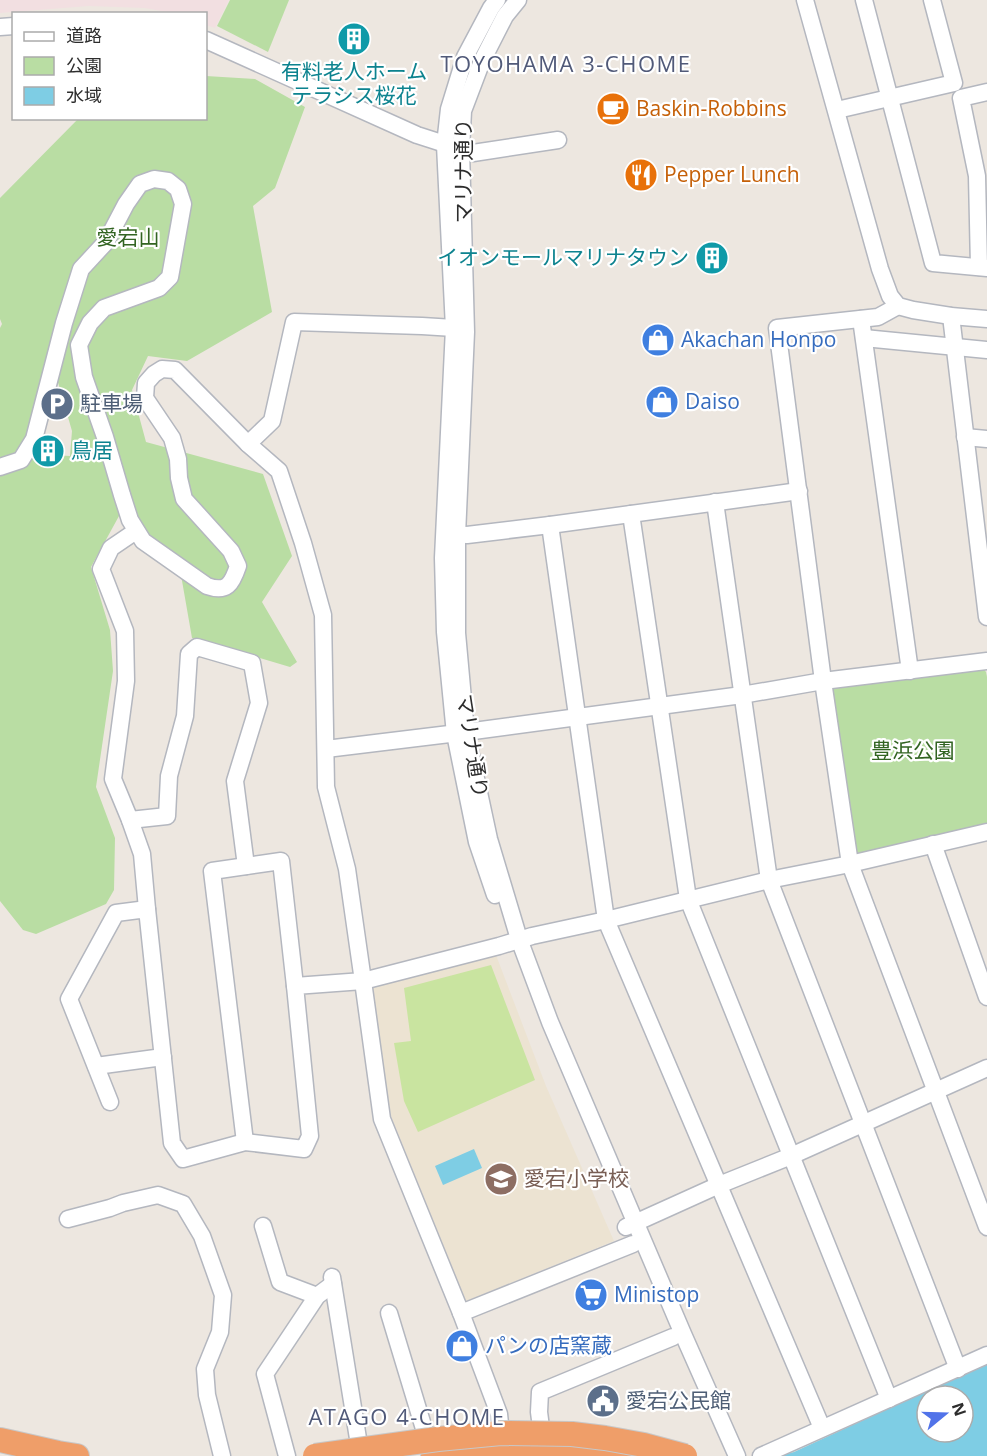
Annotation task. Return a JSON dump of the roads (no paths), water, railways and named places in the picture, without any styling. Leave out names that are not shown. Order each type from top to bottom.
[{"type":"highway","points":[[315,1456],[501,1433],[572,1434],[605,1438],[644,1444],[683,1456]]},
{"type":"highway","points":[[0,1440],[77,1456]]},
{"type":"highway","points":[[431,1449],[567,1448],[620,1456]]},
{"type":"street","name":"マリナ通り","points":[[497,0],[465,57],[449,109],[445,145],[454,328],[450,534],[461,733],[477,842],[515,940],[538,1024],[737,1456]]},
{"type":"street","name":"マリナ通り","points":[[450,534],[466,332],[461,150],[463,111],[482,62],[505,16],[519,0]]},
{"type":"street","points":[[805,0],[840,109],[881,252],[895,291],[902,298],[913,302],[987,311]]},
{"type":"street","points":[[815,0],[880,268],[890,296],[898,306],[913,310],[987,319]]},
{"type":"street","points":[[864,0],[933,263],[983,268],[977,176],[961,98],[987,93]]},
{"type":"street","points":[[840,109],[954,82],[932,0]]},
{"type":"street","points":[[207,40],[417,135],[461,150],[473,153],[558,140]]},
{"type":"street","points":[[0,467],[21,460],[34,439],[64,323],[81,269],[106,242],[126,204],[140,184],[154,179],[168,181],[178,189],[183,204],[170,277],[159,288],[104,308],[90,323],[79,345],[84,377],[130,520],[136,531],[143,541],[207,586],[217,590],[225,588],[234,579],[238,566],[231,551],[184,499],[179,478],[178,459],[172,438],[145,398],[146,383],[162,369],[175,370],[248,444],[279,471],[324,615],[326,787],[347,869],[382,1119],[461,1313],[499,1414],[501,1433]]},
{"type":"street","points":[[898,306],[878,317],[777,328],[823,681],[850,864],[987,1227]]},
{"type":"street","points":[[951,316],[987,617]]},
{"type":"street","points":[[861,318],[910,671]]},
{"type":"street","points":[[248,444],[272,421],[294,322],[454,328]]},
{"type":"street","points":[[864,338],[987,350]]},
{"type":"street","points":[[965,437],[987,439]]},
{"type":"street","points":[[450,534],[467,535],[550,525],[799,491]]},
{"type":"street","points":[[715,502],[769,880],[958,1369]]},
{"type":"street","points":[[631,514],[688,899],[889,1399]]},
{"type":"street","points":[[550,525],[606,920],[822,1428]]},
{"type":"street","points":[[136,531],[111,548],[101,569],[125,631],[126,681],[113,779],[142,854],[172,1143],[183,1159],[245,1142],[304,1149],[310,1136],[281,861],[212,871],[245,1142]]},
{"type":"street","points":[[130,820],[167,816],[169,776],[185,716],[189,654],[197,647],[252,663],[259,703],[235,780],[246,866]]},
{"type":"street","points":[[326,749],[461,733],[742,695],[823,681],[987,661]]},
{"type":"street","points":[[295,986],[363,981],[515,940],[769,880],[987,832]]},
{"type":"street","points":[[933,844],[987,997]]},
{"type":"street","points":[[110,1102],[69,999],[116,913],[147,909]]},
{"type":"street","points":[[96,1066],[163,1057]]},
{"type":"street","points":[[631,1225],[987,1068]]},
{"type":"street","points":[[68,1219],[158,1195],[183,1204],[202,1236],[223,1295],[220,1332],[205,1370],[207,1395],[222,1456]]},
{"type":"street","name":"マリナ通り","points":[[631,1225],[633,1244],[724,1456]]},
{"type":"street","points":[[263,1226],[280,1282],[317,1296]]},
{"type":"street","points":[[461,1313],[633,1244]]},
{"type":"street","points":[[286,1456],[266,1374],[317,1296],[332,1279],[360,1451]]},
{"type":"street","points":[[389,1312],[431,1449]]},
{"type":"street","points":[[542,1435],[539,1412],[540,1392],[673,1337]]},
{"type":"street","points":[[761,1456],[987,1355]]},
{"type":"street","points":[[328,1456],[360,1451],[431,1449],[501,1433],[574,1437],[683,1456]]},
{"type":"street","points":[[0,1440],[67,1456]]},
{"type":"water","points":[[474,1149],[482,1168],[443,1185],[435,1166]]},
{"type":"water","points":[[987,1363],[987,1456],[780,1456],[794,1452],[915,1396],[915,1444],[975,1444],[975,1384],[941,1384]]},
{"type":"place","name":"有料老人ホーム テラシス桜花","points":[[354,39]]},
{"type":"place","name":"Baskin-Robbins","points":[[613,109]]},
{"type":"place","name":"Pepper Lunch","points":[[641,175]]},
{"type":"place","name":"イオンモールマリナタウン","points":[[712,258]]},
{"type":"place","name":"Akachan Honpo","points":[[658,340]]},
{"type":"place","name":"Daiso","points":[[662,402]]},
{"type":"place","name":"駐車場","points":[[57,404]]},
{"type":"place","name":"鳥居","points":[[48,451]]},
{"type":"place","name":"愛宕小学校","points":[[501,1179]]},
{"type":"place","name":"Ministop","points":[[591,1295]]},
{"type":"place","name":"パンの店窯蔵","points":[[462,1346]]},
{"type":"place","name":"愛宕公民館","points":[[603,1401]]},
{"type":"district","name":"TOYOHAMA 3-CHOME","points":[[566,64]]},
{"type":"district","name":"ATAGO 4-CHOME","points":[[407,1417]]},
{"type":"park label","name":"愛宕山","points":[[128,238]]},
{"type":"park label","name":"豊浜公園","points":[[913,751]]}]
